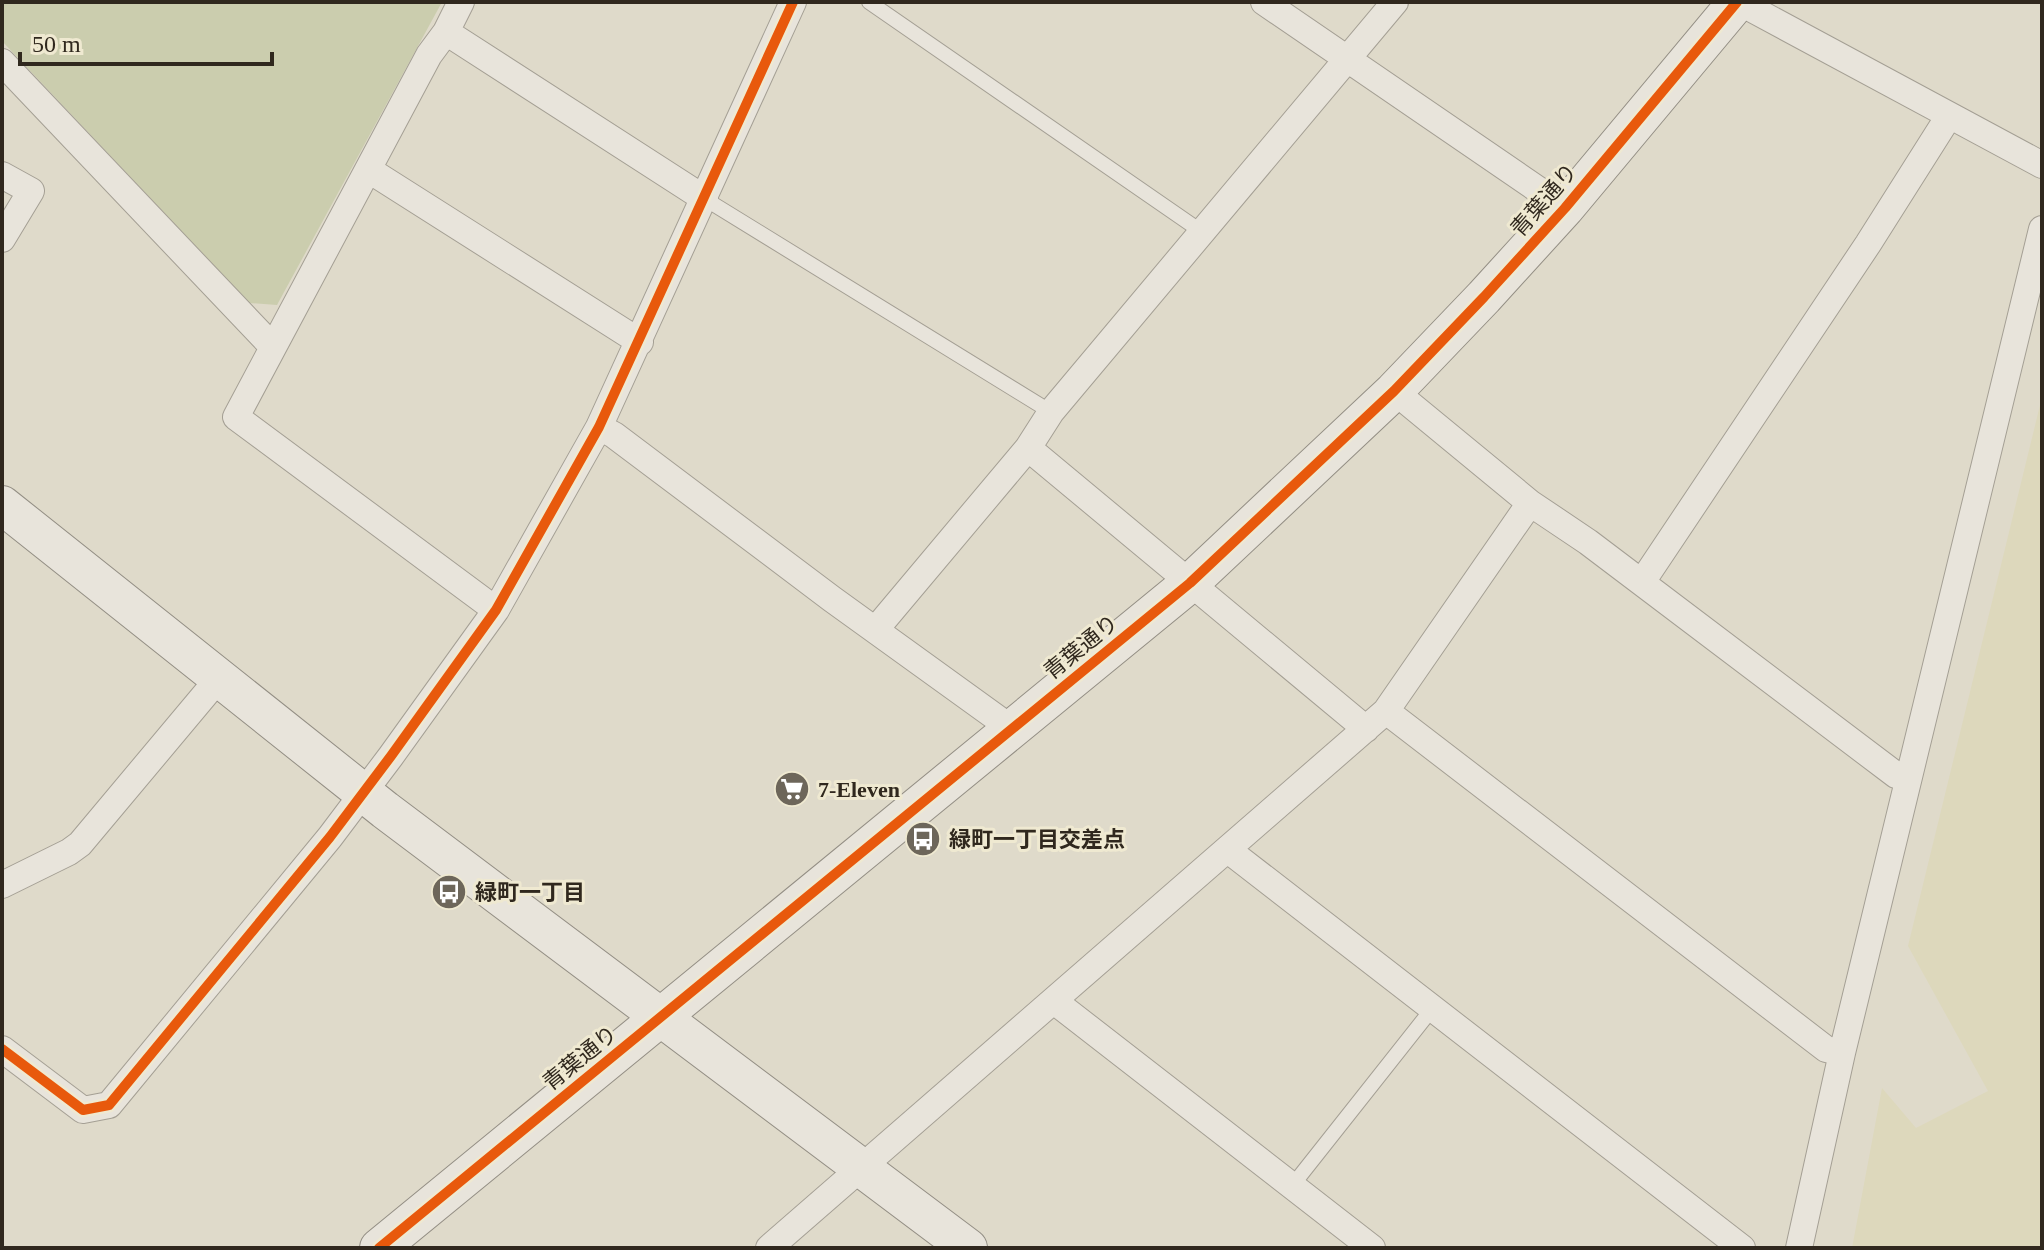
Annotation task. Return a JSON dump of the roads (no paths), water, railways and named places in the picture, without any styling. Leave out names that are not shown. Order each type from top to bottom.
[{"type":"street","points":[[461,2],[446,32],[429,55],[236,417],[496,610]]},
{"type":"street","points":[[2,1049],[83,1110],[109,1105],[363,793],[496,610],[599,427],[793,2]]},
{"type":"street","points":[[1264,2],[1565,208]]},
{"type":"street","points":[[876,629],[1028,448],[1051,412],[1395,2]]},
{"type":"street","points":[[1738,2],[2042,165]]},
{"type":"street","name":"青葉通り","points":[[379,1248],[1190,583],[1394,391],[1565,208],[1738,2]]},
{"type":"street","points":[[446,32],[705,199]]},
{"type":"street","points":[[5,72],[272,346]]},
{"type":"street","points":[[1642,582],[1868,244],[1949,116]]},
{"type":"street","points":[[369,170],[640,342]]},
{"type":"street","points":[[2,175],[31,191],[2,239]]},
{"type":"street","points":[[1799,1248],[1842,1053],[2042,229]]},
{"type":"street","points":[[1394,391],[1530,503],[1642,582],[1896,775],[1908,779]]},
{"type":"street","points":[[599,427],[1012,729]]},
{"type":"street","points":[[1028,448],[1366,729]]},
{"type":"street","points":[[769,1248],[1386,711],[1530,503]]},
{"type":"street","points":[[2,505],[363,793],[968,1248]]},
{"type":"street","points":[[2,885],[80,844],[219,678]]},
{"type":"street","points":[[1386,711],[1826,1049],[1842,1053]]},
{"type":"street","points":[[1228,850],[1742,1248]]},
{"type":"street","points":[[1054,1001],[1372,1248]]},
{"type":"lane","points":[[869,2],[1202,232]]},
{"type":"lane","points":[[705,199],[1051,412]]},
{"type":"lane","points":[[1292,1186],[1432,1009]]},
{"type":"place","name":"7-Eleven","points":[[792,789]]},
{"type":"place","name":"緑町一丁目交差点","points":[[923,839]]},
{"type":"place","name":"緑町一丁目","points":[[449,892]]}]
